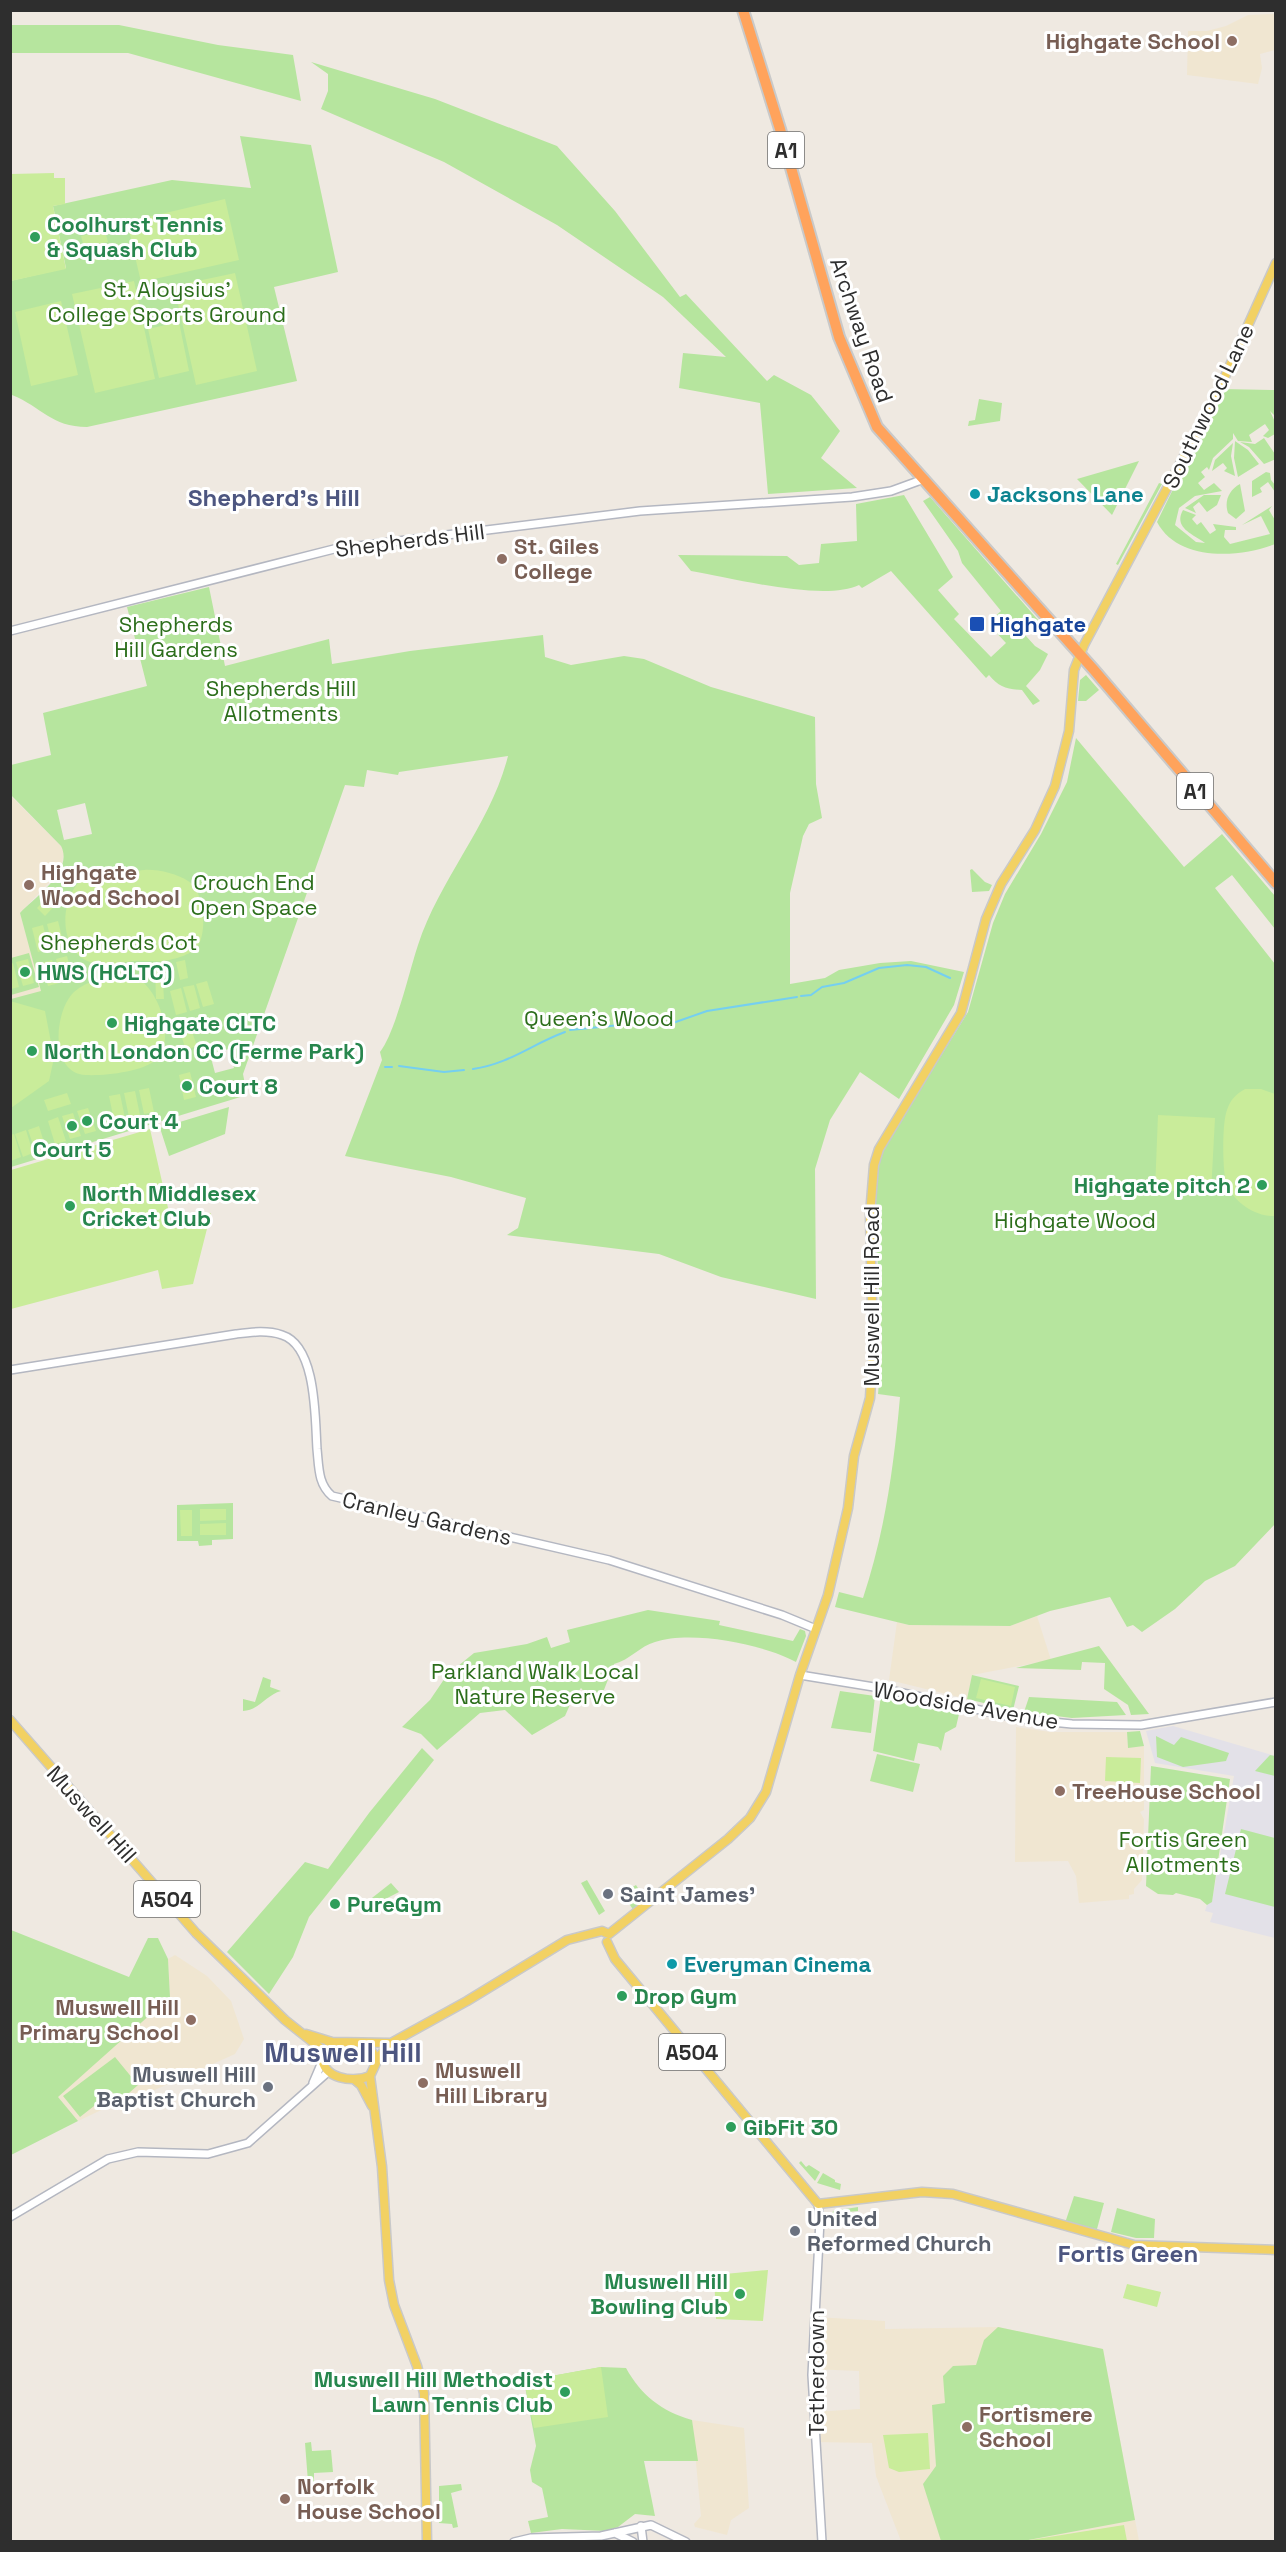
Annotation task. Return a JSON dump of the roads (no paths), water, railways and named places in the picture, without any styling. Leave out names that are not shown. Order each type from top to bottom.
[{"type":"highway","name":"Archway Road","points":[[743,10],[848,360],[877,427],[1080,655],[1275,883]]},
{"type":"main road","name":"Southwood Lane","points":[[1080,655],[1221,387],[1275,264]]},
{"type":"main road","name":"Muswell Hill Road","points":[[608,1938],[728,1839],[755,1812],[766,1792],[800,1675],[837,1561],[854,1456],[873,1376],[870,1215],[873,1165],[879,1149],[961,1013],[986,919],[1001,884],[1035,830],[1055,786],[1069,731],[1074,672],[1080,655]]},
{"type":"main road","name":"Muswell Hill","points":[[10,1720],[196,1933],[285,2020],[302,2033],[322,2058]]},
{"type":"main road","name":"A504","points":[[370,2076],[376,2060],[391,2043],[467,2001],[567,1940],[598,1934],[601,1942],[608,1938],[615,1959],[818,2204]]},
{"type":"main road","name":"Muswell Hill","points":[[302,2033],[332,2042],[362,2043]]},
{"type":"main road","points":[[322,2058],[332,2042]]},
{"type":"main road","name":"A504","points":[[362,2043],[391,2043]]},
{"type":"main road","points":[[362,2043],[369,2048],[376,2060]]},
{"type":"main road","name":"A504","points":[[322,2058],[328,2072]]},
{"type":"main road","points":[[328,2072],[355,2080],[361,2085],[373,2109]]},
{"type":"main road","points":[[355,2080],[370,2076],[382,2167],[385,2233],[394,2305],[417,2366],[424,2393],[427,2541]]},
{"type":"main road","points":[[818,2204],[922,2192],[953,2194],[1134,2245],[1275,2250]]},
{"type":"street","name":"Shepherds Hill","points":[[10,632],[334,549],[640,511],[852,497],[891,491],[924,479]]},
{"type":"street","name":"Cranley Gardens","points":[[10,1370],[236,1334],[264,1331],[285,1335],[300,1348],[309,1370],[319,1471],[325,1490],[333,1496],[609,1560],[782,1614],[816,1629]]},
{"type":"street","name":"Woodside Avenue","points":[[800,1675],[880,1688],[1021,1719],[1072,1724],[1141,1725],[1275,1702]]},
{"type":"street","points":[[313,2083],[322,2058]]},
{"type":"street","points":[[10,2217],[108,2159],[138,2152],[208,2154],[248,2143],[328,2072]]},
{"type":"street","name":"Tetherdown","points":[[818,2204],[820,2220],[812,2375],[822,2541]]},
{"type":"street","points":[[615,2533],[634,2541],[640,2526]]},
{"type":"street","points":[[640,2526],[643,2541]]},
{"type":"street","points":[[514,2541],[615,2533],[640,2526],[662,2528],[686,2541]]},
{"type":"waterway","points":[[801,996],[811,995],[822,987],[844,983],[879,968],[907,965],[926,967],[950,978]]},
{"type":"waterway","points":[[670,1024],[707,1011],[797,997]]},
{"type":"waterway","points":[[570,1030],[650,1022]]},
{"type":"waterway","points":[[473,1069],[498,1063],[565,1032]]},
{"type":"waterway","points":[[399,1066],[444,1072],[464,1070]]},
{"type":"waterway","points":[[385,1067],[392,1067]]},
{"type":"place","name":"Highgate School","points":[[1232,41]]},
{"type":"place","name":"Coolhurst Tennis & Squash Club","points":[[35,237]]},
{"type":"place","name":"Jacksons Lane","points":[[975,494]]},
{"type":"place","name":"St. Giles College","points":[[502,559]]},
{"type":"place","name":"Highgate","points":[[977,624]]},
{"type":"place","name":"Highgate Wood School","points":[[29,885]]},
{"type":"place","name":"HWS (HCLTC)","points":[[25,972]]},
{"type":"place","name":"Highgate CLTC","points":[[112,1023]]},
{"type":"place","name":"North London CC (Ferme Park)","points":[[32,1051]]},
{"type":"place","name":"Court 8","points":[[187,1086]]},
{"type":"place","name":"Court 4","points":[[87,1121]]},
{"type":"place","name":"Court 5","points":[[72,1126]]},
{"type":"place","name":"Highgate pitch 2","points":[[1262,1185]]},
{"type":"place","name":"North Middlesex Cricket Club","points":[[70,1206]]},
{"type":"place","name":"TreeHouse School","points":[[1060,1791]]},
{"type":"place","name":"Saint James'","points":[[608,1894]]},
{"type":"place","name":"PureGym","points":[[335,1904]]},
{"type":"place","name":"Everyman Cinema","points":[[672,1964]]},
{"type":"place","name":"Drop Gym","points":[[622,1996]]},
{"type":"place","name":"Muswell Hill Primary School","points":[[191,2020]]},
{"type":"place","name":"Muswell Hill Library","points":[[423,2083]]},
{"type":"place","name":"Muswell Hill Baptist Church","points":[[268,2087]]},
{"type":"place","name":"GibFit 30","points":[[731,2127]]},
{"type":"place","name":"United Reformed Church","points":[[795,2231]]},
{"type":"place","name":"Muswell Hill Bowling Club","points":[[740,2294]]},
{"type":"place","name":"Muswell Hill Methodist Lawn Tennis Club","points":[[565,2392]]},
{"type":"place","name":"Fortismere School","points":[[967,2427]]},
{"type":"place","name":"Norfolk House School","points":[[285,2499]]},
{"type":"district","name":"Shepherd's Hill","points":[[274,497]]},
{"type":"district","name":"Muswell Hill","points":[[343,2052]]},
{"type":"district","name":"Fortis Green","points":[[1128,2253]]},
{"type":"park label","name":"St. Aloysius' College Sports Ground","points":[[167,302]]},
{"type":"park label","name":"Shepherds Hill Gardens","points":[[176,636]]},
{"type":"park label","name":"Shepherds Hill Allotments","points":[[281,700]]},
{"type":"park label","name":"Crouch End Open Space","points":[[254,894]]},
{"type":"park label","name":"Shepherds Cot","points":[[119,942]]},
{"type":"park label","name":"Queen’s Wood","points":[[599,1018]]},
{"type":"park label","name":"Highgate Wood","points":[[1075,1220]]},
{"type":"park label","name":"Parkland Walk Local Nature Reserve","points":[[535,1684]]},
{"type":"park label","name":"Fortis Green Allotments","points":[[1183,1852]]}]
